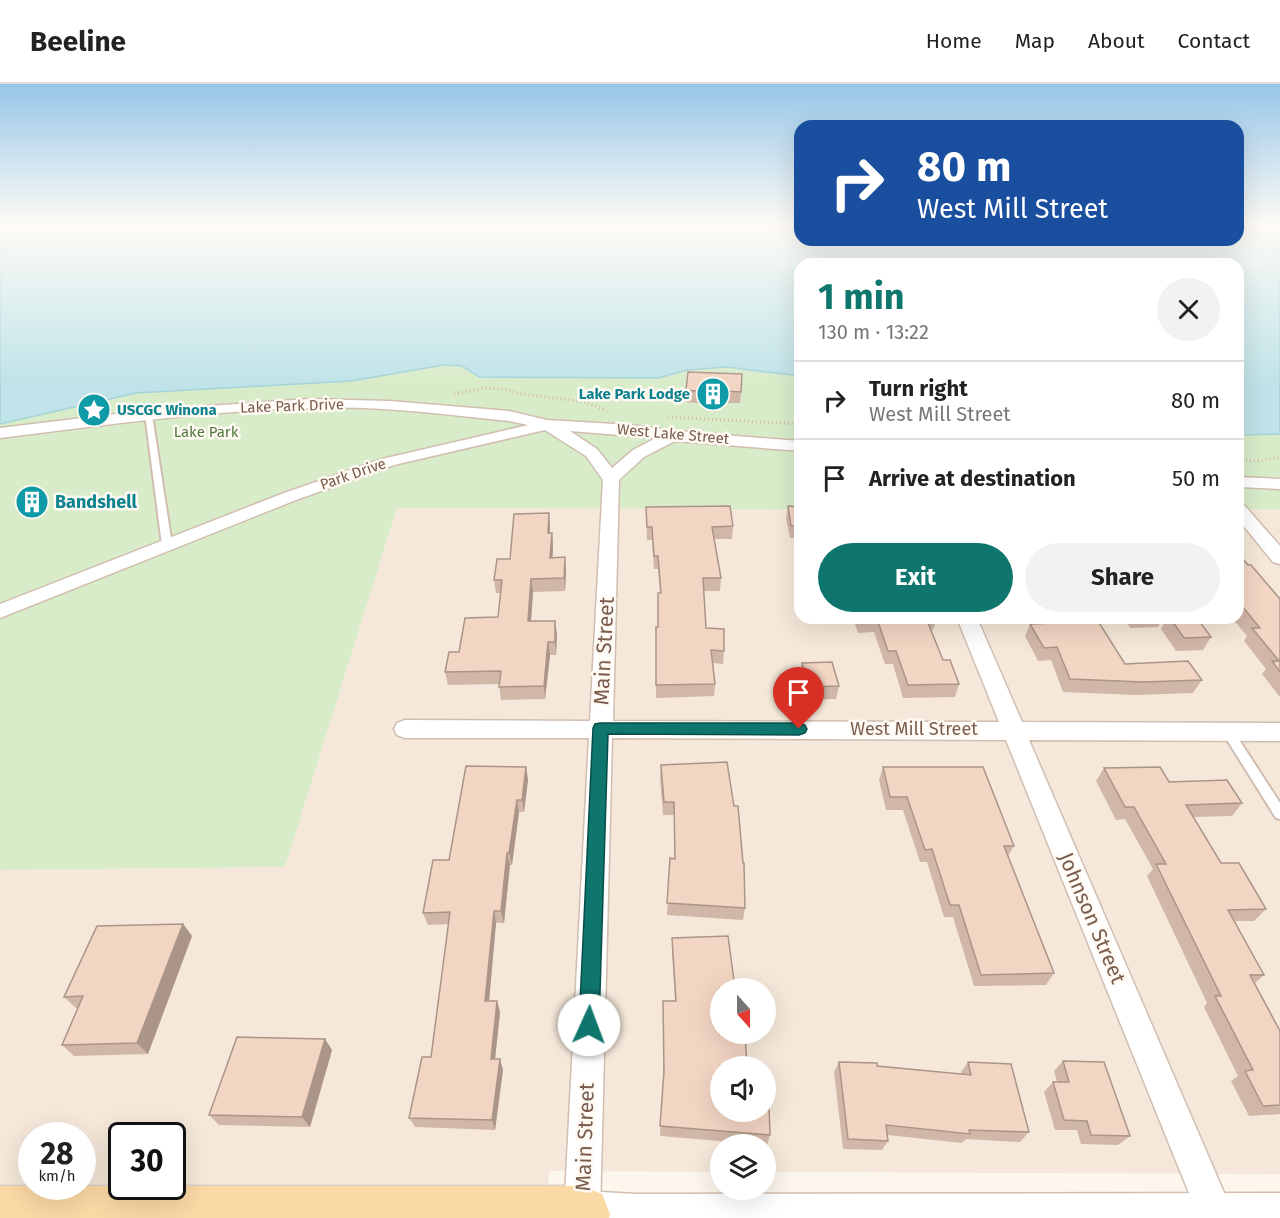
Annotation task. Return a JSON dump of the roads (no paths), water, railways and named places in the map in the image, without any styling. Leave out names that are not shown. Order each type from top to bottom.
[{"type":"main road","points":[[0,1214],[581,1216]]},
{"type":"street","name":"Lake Park Drive","points":[[0,433],[148,415],[310,403],[390,405],[509,416],[547,425]]},
{"type":"street","name":"West Lake Street","points":[[547,425],[631,430],[674,436],[794,446]]},
{"type":"street","points":[[547,425],[588,448],[602,464],[611,480],[623,463],[646,448],[674,436]]},
{"type":"street","name":"Park Drive","points":[[0,611],[317,486],[446,446],[547,425]]},
{"type":"street","name":"Main Street","points":[[581,1216],[611,480]]},
{"type":"street","points":[[1244,483],[1280,484]]},
{"type":"street","points":[[1244,516],[1280,558]]},
{"type":"street","name":"Johnson Street","points":[[970,624],[1216,1217]]},
{"type":"street","name":"West Mill Street","points":[[405,729],[1280,732]]},
{"type":"street","points":[[581,1216],[1280,1216]]},
{"type":"lane","points":[[148,415],[167,545]]},
{"type":"lane","points":[[1228,732],[1280,814]]},
{"type":"water","points":[[0,279],[794,279],[794,375],[727,367],[687,370],[658,378],[479,377],[462,366],[444,365],[351,381],[136,393],[0,424]]},
{"type":"water","points":[[1244,279],[1280,279],[1280,434],[1244,435]]},
{"type":"place","name":"Lake Park Lodge","points":[[713,394]]},
{"type":"place","name":"USCGC Winona","points":[[94,410]]},
{"type":"place","name":"Bandshell","points":[[32,502]]},
{"type":"park label","name":"Lake Park","points":[[206,432]]}]
